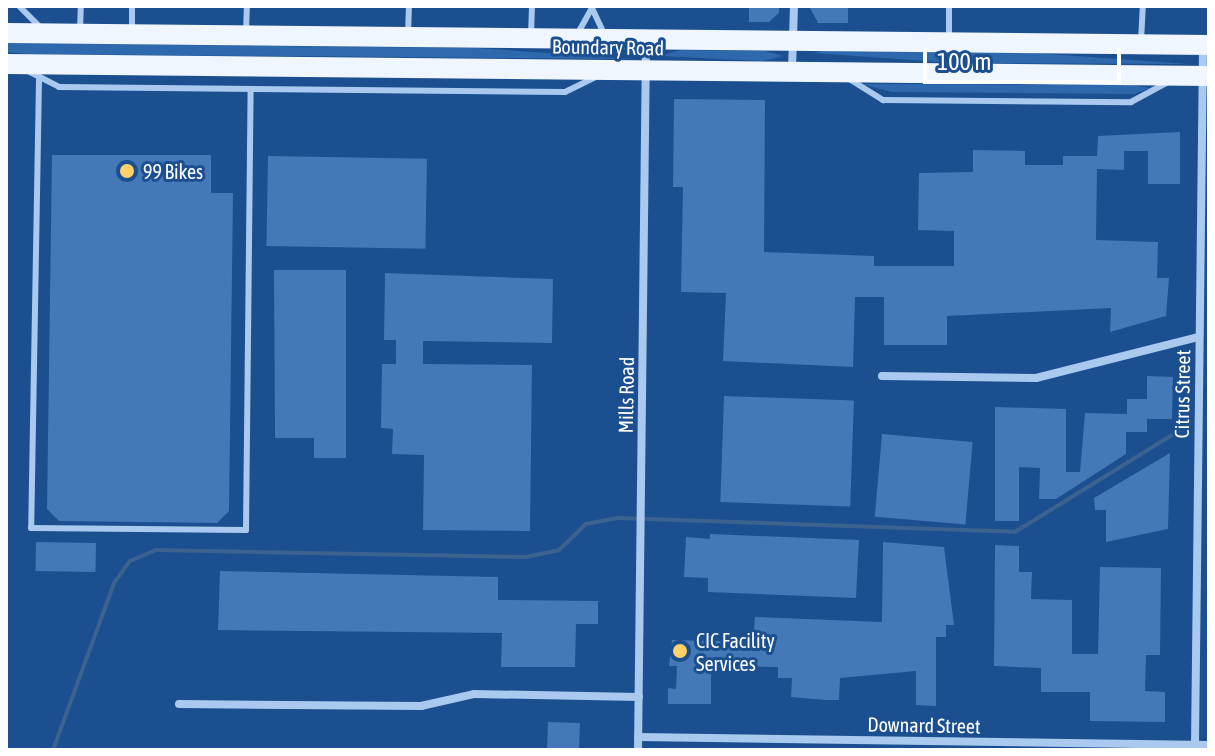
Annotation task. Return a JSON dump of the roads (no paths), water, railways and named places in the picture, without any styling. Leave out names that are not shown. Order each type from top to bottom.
[{"type":"main road","name":"Boundary Road","points":[[6,33],[1206,45]]},
{"type":"main road","name":"Boundary Road","points":[[13,64],[1206,76]]},
{"type":"street","points":[[792,72],[794,6]]},
{"type":"street","name":"Mills Road","points":[[638,750],[646,40]]},
{"type":"street","name":"Citrus Street","points":[[1195,744],[1198,337],[1206,45]]},
{"type":"street","points":[[882,376],[1036,378],[1198,337]]},
{"type":"street","points":[[179,704],[421,706],[474,694],[639,697]]},
{"type":"street","name":"Downard Street","points":[[638,737],[1209,745]]},
{"type":"lane","points":[[19,6],[46,33]]},
{"type":"lane","points":[[80,34],[81,6]]},
{"type":"lane","points":[[132,6],[132,34]]},
{"type":"lane","points":[[246,36],[247,6]]},
{"type":"lane","points":[[408,37],[409,6]]},
{"type":"lane","points":[[531,39],[532,6]]},
{"type":"lane","points":[[949,6],[950,42]]},
{"type":"lane","points":[[1141,44],[1143,6]]},
{"type":"lane","points":[[574,39],[592,8],[607,39]]},
{"type":"lane","points":[[13,64],[39,80],[59,87],[565,92],[605,71]]},
{"type":"lane","points":[[39,80],[31,528],[246,530],[251,89]]},
{"type":"waterway","points":[[53,750],[114,583],[130,561],[156,550],[526,557],[559,550],[586,524],[618,518],[1015,532],[1180,430]]},
{"type":"place","name":"99 Bikes","points":[[127,171]]},
{"type":"place","name":"CIC Facility Services","points":[[680,651]]}]
